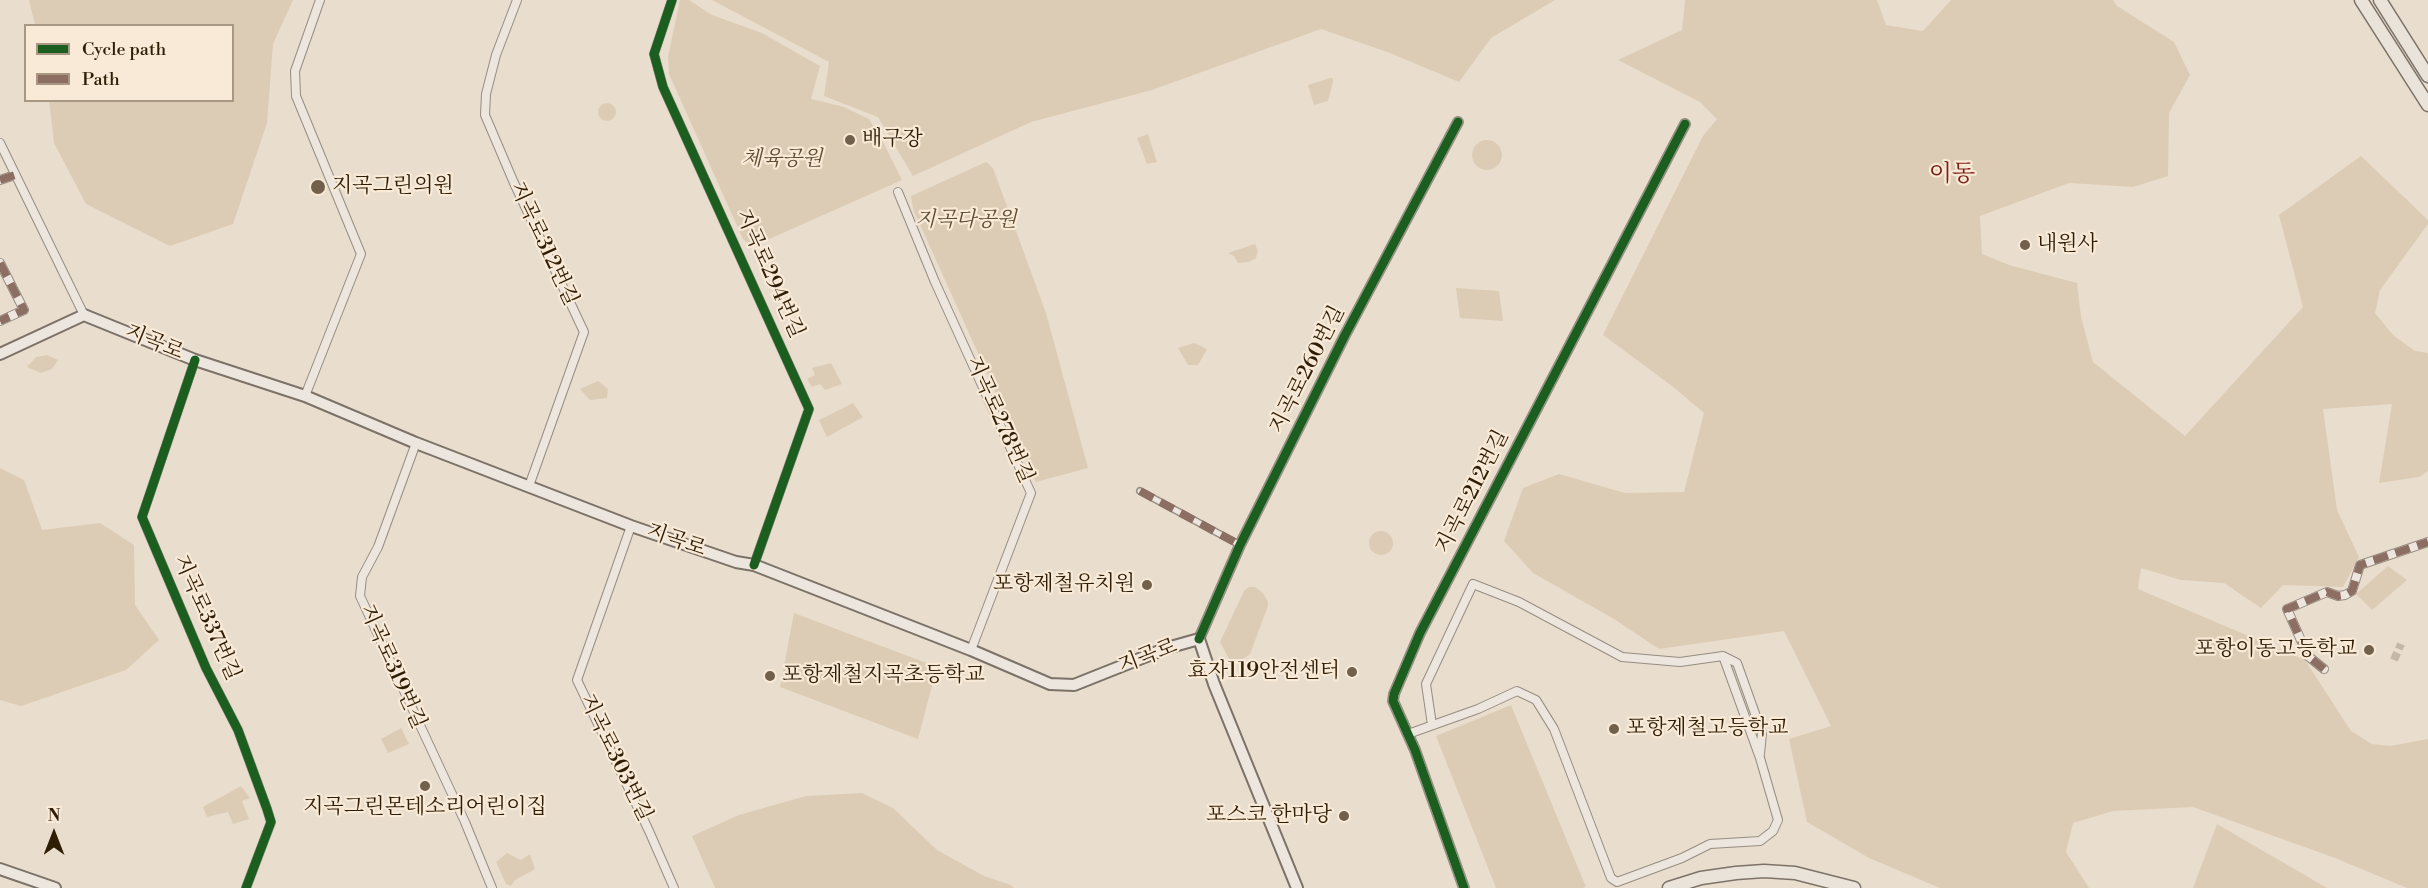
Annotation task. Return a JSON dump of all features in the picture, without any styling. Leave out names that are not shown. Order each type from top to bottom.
[{"type":"main road","points":[[2361,0],[2428,105]]},
{"type":"main road","points":[[2380,0],[2428,76]]},
{"type":"main road","name":"지곡로","points":[[84,315],[195,360],[305,396],[632,526],[754,565],[971,650],[1050,684],[1074,685],[1167,648],[1199,639],[1214,684],[1296,888]]},
{"type":"main road","points":[[0,354],[84,315]]},
{"type":"main road","points":[[0,868],[54,888]]},
{"type":"main road","points":[[1669,888],[1701,878],[1764,872],[1795,873],[1854,888]]},
{"type":"street","points":[[305,396],[362,254],[296,96],[295,71],[320,0]]},
{"type":"street","name":"지곡로312번길","points":[[517,0],[496,55],[486,94],[485,115],[514,183],[584,332],[529,486]]},
{"type":"street","name":"지곡로294번길","points":[[672,0],[654,54],[663,87],[810,409],[754,565]]},
{"type":"street","name":"지곡로260번길","points":[[1199,639],[1240,545],[1345,335],[1458,122]]},
{"type":"street","name":"지곡로212번길","points":[[1464,888],[1408,734],[1393,701],[1420,633],[1685,124]]},
{"type":"street","points":[[0,143],[84,315]]},
{"type":"street","points":[[0,180],[15,175]]},
{"type":"street","name":"지곡로278번길","points":[[898,192],[935,282],[1031,493],[971,650]]},
{"type":"street","points":[[0,263],[24,310],[0,321]]},
{"type":"street","name":"지곡로337번길","points":[[195,360],[142,517],[206,668],[238,730],[271,822],[246,888]]},
{"type":"street","name":"지곡로319번길","points":[[416,442],[378,547],[362,578],[360,596],[465,822],[492,888]]},
{"type":"street","points":[[1140,491],[1240,545]]},
{"type":"street","name":"지곡로303번길","points":[[632,526],[577,680],[650,831],[674,888]]},
{"type":"street","points":[[2324,669],[2308,656],[2287,609],[2326,591],[2345,596],[2352,591],[2360,565],[2428,542]]},
{"type":"street","points":[[1408,734],[1478,709],[1517,691],[1536,699],[1554,729],[1611,878],[1617,882],[1693,854],[1710,844],[1760,841],[1773,831],[1778,820],[1760,758],[1723,656],[1680,662],[1622,657],[1519,602],[1473,584],[1426,684],[1432,725]]},
{"type":"green space","points":[[29,0],[293,0],[273,44],[267,123],[233,224],[170,246],[86,204],[54,143],[49,102],[234,102],[234,24],[35,24]]},
{"type":"green space","name":"체육공원","points":[[680,0],[689,0],[712,15],[762,33],[820,66],[811,99],[844,107],[869,119],[902,180],[758,244],[748,243],[743,239],[669,74],[668,57]]},
{"type":"green space","points":[[712,0],[1555,0],[1491,38],[1459,82],[1390,53],[1321,29],[1152,90],[1031,122],[913,176],[878,117],[824,96],[829,62]]},
{"type":"green space","points":[[1685,0],[1877,0],[1886,25],[1923,31],[1951,0],[2113,0],[2117,6],[2174,42],[2190,75],[2169,113],[2168,176],[2133,187],[2069,183],[1980,216],[1982,254],[2009,265],[2077,283],[2081,317],[2093,362],[2185,436],[2303,307],[2279,215],[2361,156],[2428,220],[2428,224],[2380,290],[2375,313],[2393,335],[2415,351],[2428,353],[2428,471],[2419,477],[2379,483],[2392,404],[2323,409],[2337,510],[2359,557],[2343,587],[2283,585],[2261,608],[2224,583],[2181,580],[2141,568],[2138,589],[2305,660],[2351,731],[2372,744],[2390,746],[2428,739],[2428,888],[2407,888],[2335,858],[2193,807],[2113,811],[2073,823],[2066,852],[2089,888],[1940,888],[1869,858],[1807,822],[1789,739],[1831,726],[1784,631],[1659,649],[1614,619],[1533,573],[1504,541],[1523,488],[1559,474],[1625,493],[1684,492],[1704,413],[1672,386],[1603,335],[1703,136],[1717,119],[1700,102],[1618,60],[1682,30]]},
{"type":"green space","points":[[1333,78],[1333,82],[1328,101],[1314,105],[1308,85]]},
{"type":"green space","points":[[603,103],[611,103],[616,108],[614,119],[603,121],[598,116],[598,108]]},
{"type":"green space","points":[[1148,134],[1157,162],[1147,164],[1137,138]]},
{"type":"green space","points":[[1487,140],[1498,144],[1502,155],[1498,166],[1487,170],[1476,166],[1472,155],[1476,144]]},
{"type":"green space","name":"지곡다공원","points":[[986,162],[993,168],[1046,313],[1088,468],[1036,482],[913,209],[911,196]]},
{"type":"green space","points":[[1255,244],[1258,251],[1256,258],[1249,262],[1238,263],[1234,256],[1228,253]]},
{"type":"green space","points":[[1456,288],[1499,291],[1503,321],[1460,318]]},
{"type":"green space","points":[[1194,343],[1207,349],[1198,365],[1188,365],[1178,348]]},
{"type":"green space","points":[[47,355],[58,360],[52,369],[41,373],[27,367],[36,357]]},
{"type":"green space","points":[[831,363],[842,384],[825,390],[820,384],[812,387],[807,379],[815,375],[812,368]]},
{"type":"green space","points":[[598,381],[608,389],[607,398],[590,400],[580,389]]},
{"type":"green space","points":[[853,403],[863,417],[827,437],[819,420]]},
{"type":"green space","points":[[0,468],[24,480],[42,530],[100,523],[134,545],[135,605],[159,640],[126,670],[21,706],[0,700]]},
{"type":"green space","points":[[1381,531],[1389,535],[1393,543],[1389,551],[1381,555],[1373,551],[1369,543],[1373,535]]},
{"type":"green space","points":[[2388,566],[2407,580],[2372,610],[2356,594]]},
{"type":"green space","points":[[1249,587],[1255,587],[1263,593],[1268,606],[1250,654],[1243,659],[1229,659],[1220,642],[1244,591]]},
{"type":"green space","points":[[794,613],[937,667],[918,739],[780,687]]},
{"type":"green space","points":[[1511,705],[1586,887],[1496,888],[1436,736]]},
{"type":"green space","points":[[401,728],[409,744],[388,753],[381,739]]},
{"type":"green space","points":[[241,786],[250,798],[242,801],[249,819],[233,824],[228,812],[207,817],[203,807]]},
{"type":"green space","points":[[862,793],[893,808],[937,850],[984,876],[1014,888],[715,888],[692,836],[739,815],[806,796]]},
{"type":"green space","points":[[2217,824],[2327,888],[2193,888]]},
{"type":"green space","points":[[507,853],[521,860],[530,854],[535,869],[515,880],[511,886],[506,884],[496,862]]},
{"type":"tunnel","points":[[2394,660],[2401,644]]},
{"type":"marked path","points":[[0,180],[15,175]]},
{"type":"marked path","points":[[0,263],[24,310],[0,321]]},
{"type":"marked path","points":[[1140,491],[1240,545]]},
{"type":"marked path","points":[[2324,669],[2308,656],[2287,609],[2327,592],[2338,596],[2345,595],[2352,591],[2360,565],[2428,542]]},
{"type":"cycle path","points":[[672,0],[654,54],[663,87],[809,409],[754,565]]},
{"type":"cycle path","points":[[1199,639],[1240,545],[1345,335],[1458,122]]},
{"type":"cycle path","points":[[1464,888],[1415,750],[1393,701],[1394,694],[1420,633],[1685,124]]},
{"type":"cycle path","points":[[195,360],[142,517],[206,668],[238,730],[271,822],[246,888]]},
{"type":"place","name":"배구장","points":[[850,140]]},
{"type":"place","name":"지곡그린의원","points":[[318,187]]},
{"type":"place","name":"내원사","points":[[2025,245]]},
{"type":"place","name":"포항제철유치원","points":[[1147,585]]},
{"type":"place","name":"포항이동고등학교","points":[[2369,650]]},
{"type":"place","name":"효자119안전센터","points":[[1352,672]]},
{"type":"place","name":"포항제철지곡초등학교","points":[[770,676]]},
{"type":"place","name":"포항제철고등학교","points":[[1614,729]]},
{"type":"place","name":"지곡그린몬테소리어린이집","points":[[425,786]]},
{"type":"place","name":"포스코 한마당","points":[[1344,816]]},
{"type":"district","name":"이동","points":[[1952,175]]}]
